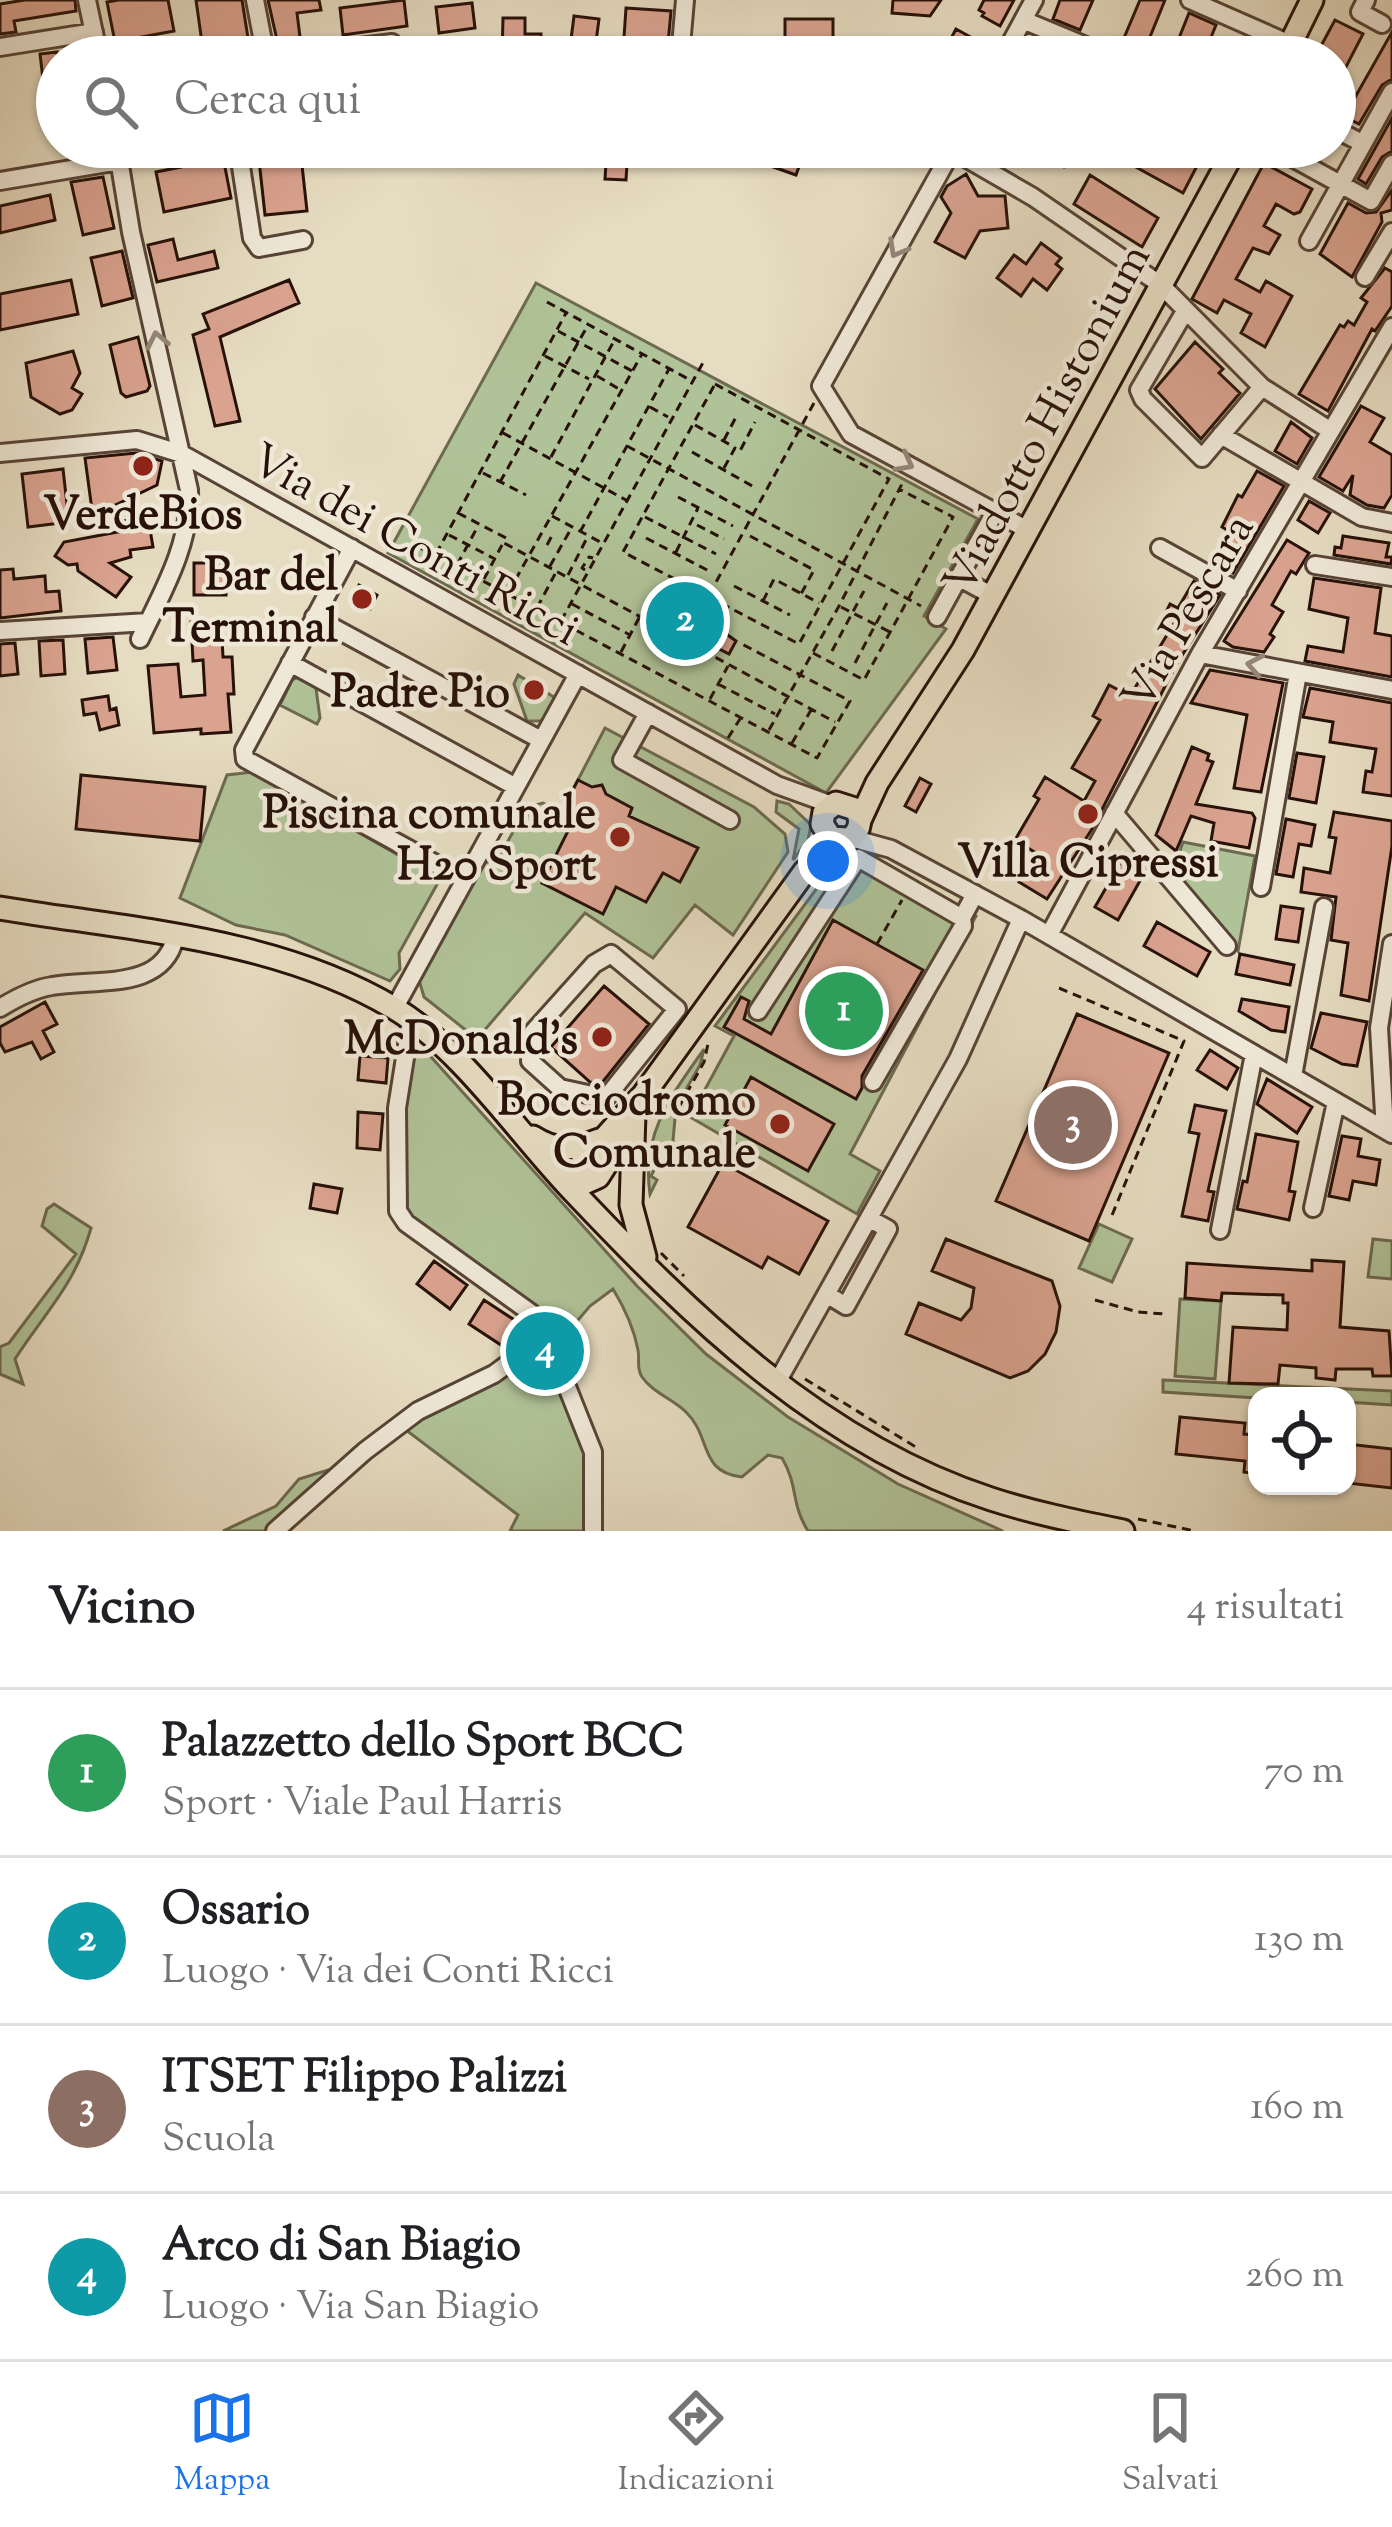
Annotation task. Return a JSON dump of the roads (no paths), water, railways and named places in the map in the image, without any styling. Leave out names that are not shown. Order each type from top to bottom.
[{"type":"main road","points":[[1294,36],[1312,0]]},
{"type":"main road","name":"Viadotto Histonium","points":[[855,830],[877,782],[993,596],[1225,168]]},
{"type":"main road","name":"Viadotto Histonium","points":[[828,814],[915,722]]},
{"type":"main road","points":[[571,1190],[598,1178],[610,1164],[639,1104],[805,872],[828,814],[852,806],[855,830]]},
{"type":"main road","points":[[828,814],[831,838],[855,830]]},
{"type":"main road","points":[[805,872],[855,830]]},
{"type":"main road","points":[[0,908],[293,961],[344,981],[432,1036],[571,1190],[719,1338],[776,1384],[936,1478],[991,1499],[1123,1531]]},
{"type":"main road","points":[[571,1190],[599,1139],[639,1104]]},
{"type":"main road","points":[[639,1104],[631,1205],[641,1250],[655,1273]]},
{"type":"main road","points":[[507,1117],[550,1147],[569,1149],[599,1139]]},
{"type":"street","points":[[87,0],[95,36]]},
{"type":"street","points":[[255,0],[262,36]]},
{"type":"street","points":[[682,36],[685,0]]},
{"type":"street","points":[[1014,36],[1034,0]]},
{"type":"street","points":[[1366,0],[1360,12],[1382,24]]},
{"type":"street","points":[[1194,1],[1260,36]]},
{"type":"street","points":[[1023,20],[1061,36]]},
{"type":"street","points":[[69,36],[94,32]]},
{"type":"street","points":[[0,47],[36,41]]},
{"type":"street","points":[[1356,154],[1392,92]]},
{"type":"street","points":[[1373,123],[1392,133]]},
{"type":"street","points":[[1356,140],[1362,143]]},
{"type":"street","points":[[1313,168],[1371,201],[1392,164]]},
{"type":"street","points":[[0,182],[59,168]]},
{"type":"street","points":[[120,168],[189,490],[188,516],[176,561],[140,640]]},
{"type":"street","points":[[241,168],[252,238],[259,248],[303,240]]},
{"type":"street","points":[[942,168],[821,386],[851,434],[1028,530]]},
{"type":"street","points":[[985,168],[1161,285],[1262,387],[1331,431]]},
{"type":"street","points":[[1309,241],[1349,168]]},
{"type":"street","points":[[1365,277],[1392,232]]},
{"type":"street","points":[[1184,313],[1139,390],[1202,458],[1262,387]]},
{"type":"street","name":"Via Pescara","points":[[1048,935],[1200,654],[1392,327]]},
{"type":"street","points":[[1221,435],[1362,517],[1392,524]]},
{"type":"street","name":"Via dei Conti Ricci","points":[[0,453],[137,440],[182,454],[828,814]]},
{"type":"street","points":[[929,611],[958,577],[995,512]]},
{"type":"street","points":[[352,548],[244,750],[244,759],[465,880]]},
{"type":"street","points":[[1160,548],[1238,591]]},
{"type":"street","points":[[1315,565],[1392,577]]},
{"type":"street","points":[[958,577],[993,596]]},
{"type":"street","points":[[314,617],[541,740]]},
{"type":"street","points":[[0,631],[148,622]]},
{"type":"street","points":[[1200,654],[1392,690]]},
{"type":"street","points":[[290,663],[516,787]]},
{"type":"street","points":[[1261,887],[1298,673]]},
{"type":"street","points":[[578,674],[465,880],[403,1014],[397,1108],[398,1211],[406,1223],[531,1313],[547,1335],[593,1452],[593,1531]]},
{"type":"street","points":[[648,713],[622,760],[730,820]]},
{"type":"street","points":[[1114,813],[1227,946]]},
{"type":"street","points":[[855,830],[1022,919],[1389,1132]]},
{"type":"street","points":[[758,1011],[857,858],[962,918]]},
{"type":"street","points":[[873,1082],[963,926],[962,918],[975,894]]},
{"type":"street","points":[[1293,1076],[1324,907]]},
{"type":"street","points":[[776,1384],[958,1058],[1022,919]]},
{"type":"street","points":[[0,1008],[53,986],[112,982],[155,969],[167,961],[175,938]]},
{"type":"street","points":[[1389,1132],[1379,1028],[1392,944]]},
{"type":"street","points":[[611,954],[677,1009],[606,1098],[560,1088],[530,1060],[532,1033],[594,964],[611,954]]},
{"type":"street","points":[[1220,1230],[1254,1054]]},
{"type":"street","points":[[1313,1208],[1336,1102]]},
{"type":"street","points":[[275,1531],[365,1451],[418,1412],[494,1374],[547,1335]]},
{"type":"place","name":"VerdeBios","points":[[143,466]]},
{"type":"place","name":"Bar del Terminal","points":[[362,599]]},
{"type":"place","name":"Ossario","points":[[685,621]]},
{"type":"place","name":"Padre Pio","points":[[534,690]]},
{"type":"place","name":"Villa Cipressi","points":[[1088,814]]},
{"type":"place","name":"Piscina comunale H20 Sport","points":[[620,837]]},
{"type":"place","name":"Palazzetto dello Sport BCC","points":[[844,1011]]},
{"type":"place","name":"McDonald's","points":[[602,1037]]},
{"type":"place","name":"Bocciodromo Comunale","points":[[780,1124]]},
{"type":"place","name":"ITSET Filippo Palizzi","points":[[1073,1125]]},
{"type":"place","name":"Arco di San Biagio","points":[[545,1351]]}]
